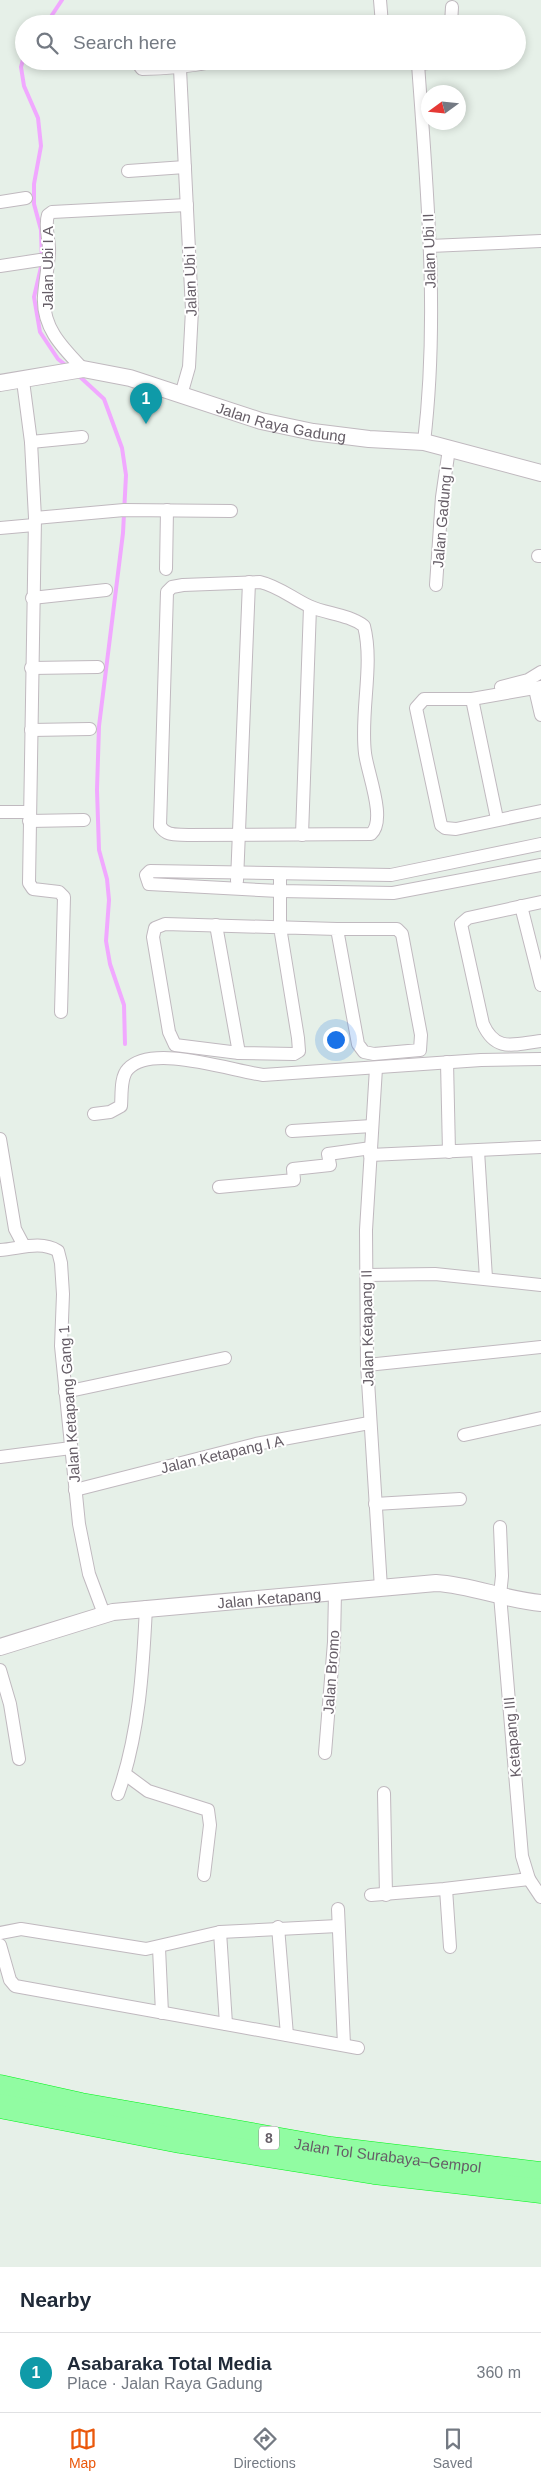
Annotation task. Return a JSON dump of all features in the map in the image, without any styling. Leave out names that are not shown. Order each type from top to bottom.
[{"type":"highway","name":"Jalan Tol Surabaya–Gempol","points":[[0,2086],[81,2105],[331,2149],[541,2174]]},
{"type":"highway","name":"Jalan Tol Surabaya–Gempol","points":[[0,2106],[180,2141],[374,2172],[541,2191]]},
{"type":"street","points":[[380,0],[381,15]]},
{"type":"street","points":[[452,7],[452,15]]},
{"type":"street","points":[[128,171],[185,167],[180,70]]},
{"type":"street","name":"Jalan Ubi II","points":[[417,70],[430,246],[432,330],[424,442]]},
{"type":"street","name":"Jalan Ubi I","points":[[181,395],[188,367],[192,310],[185,167]]},
{"type":"street","points":[[0,202],[26,198]]},
{"type":"street","name":"Jalan Ubi I A","points":[[78,370],[50,330],[46,315],[44,298],[49,252],[48,215],[52,212],[187,205]]},
{"type":"street","points":[[430,246],[541,241]]},
{"type":"street","points":[[0,266],[40,260]]},
{"type":"street","name":"Jalan Raya Gadung","points":[[0,383],[24,381],[78,370],[130,378],[261,421],[314,432],[369,439],[424,442],[541,473]]},
{"type":"street","points":[[24,381],[31,442],[35,522],[32,598],[29,883],[33,889],[60,892],[65,902],[61,1012]]},
{"type":"street","points":[[31,442],[82,437]]},
{"type":"street","name":"Jalan Gadung I","points":[[436,585],[442,497],[449,449]]},
{"type":"street","points":[[0,528],[124,510],[231,511]]},
{"type":"street","points":[[166,569],[167,510]]},
{"type":"street","points":[[237,888],[249,582]]},
{"type":"street","points":[[249,582],[270,584],[310,607],[356,621],[364,626],[366,659],[363,737],[366,760],[376,801],[378,824],[371,834],[302,836],[169,834],[164,832],[160,826],[167,592],[172,587],[183,585],[249,582]]},
{"type":"street","points":[[32,598],[106,590]]},
{"type":"street","points":[[302,836],[310,607]]},
{"type":"street","points":[[31,668],[98,667]]},
{"type":"street","points":[[490,690],[528,680],[541,672]]},
{"type":"street","points":[[541,716],[538,688],[472,699],[424,699],[416,708],[441,825],[445,828],[456,829],[541,811]]},
{"type":"street","points":[[472,699],[497,819]]},
{"type":"street","points":[[31,730],[90,729]]},
{"type":"street","points":[[0,812],[29,817],[84,820]]},
{"type":"street","points":[[541,844],[391,875],[280,875],[150,871],[146,879],[148,884],[279,891],[393,893],[541,865]]},
{"type":"street","points":[[479,857],[484,876]]},
{"type":"street","points":[[280,875],[280,927],[298,1038],[298,1052],[294,1054],[239,1053],[178,1047],[170,1032],[153,937],[155,928],[165,924],[216,926],[280,927],[337,929],[393,928],[400,931],[421,1035],[420,1050],[374,1054],[364,1052],[358,1044],[337,929]]},
{"type":"street","points":[[391,875],[393,893]]},
{"type":"street","points":[[541,902],[468,918],[462,921],[461,927],[483,1024],[489,1037],[496,1043],[504,1044],[541,1040]]},
{"type":"street","points":[[521,906],[541,985]]},
{"type":"street","points":[[216,926],[239,1053]]},
{"type":"street","points":[[94,1114],[110,1112],[121,1106],[124,1075],[127,1069],[140,1061],[206,1063],[238,1072],[263,1075],[446,1062],[541,1059]]},
{"type":"street","points":[[446,1062],[448,1152]]},
{"type":"street","name":"Jalan Ketapang II","points":[[376,1068],[366,1275],[369,1424],[381,1588]]},
{"type":"street","points":[[292,1131],[372,1126]]},
{"type":"street","points":[[0,1140],[14,1228],[24,1246]]},
{"type":"street","points":[[219,1187],[294,1180],[293,1168],[330,1165],[328,1154],[448,1152],[541,1147]]},
{"type":"street","points":[[478,1151],[486,1278]]},
{"type":"street","name":"Jalan Ketapang Gang 1","points":[[0,1250],[24,1246],[51,1247],[58,1251],[62,1263],[61,1346],[82,1549],[104,1614]]},
{"type":"street","points":[[366,1275],[435,1274],[541,1285]]},
{"type":"street","points":[[367,1366],[541,1348]]},
{"type":"street","points":[[65,1392],[225,1358]]},
{"type":"street","points":[[464,1436],[541,1418]]},
{"type":"street","name":"Jalan Ketapang I A","points":[[76,1490],[256,1444],[369,1424]]},
{"type":"street","points":[[0,1457],[71,1448]]},
{"type":"street","points":[[375,1504],[460,1499]]},
{"type":"street","name":"Ketapang III","points":[[500,1528],[502,1576],[500,1595],[522,1856],[529,1879],[541,1897]]},
{"type":"street","name":"Jalan Ketapang","points":[[0,1647],[104,1614],[146,1608],[436,1583],[457,1584],[541,1603]]},
{"type":"street","name":"Jalan Bromo","points":[[325,1753],[334,1642],[335,1592]]},
{"type":"street","points":[[118,1794],[126,1774],[138,1709],[146,1608]]},
{"type":"street","points":[[0,1670],[10,1704],[19,1759]]},
{"type":"street","points":[[126,1774],[152,1792],[208,1810],[210,1825],[204,1875]]},
{"type":"street","points":[[384,1793],[386,1895]]},
{"type":"street","points":[[371,1895],[446,1889],[529,1879]]},
{"type":"street","points":[[446,1889],[450,1947]]},
{"type":"street","points":[[338,1909],[344,2045]]},
{"type":"street","points":[[0,1934],[22,1929],[146,1949],[158,1948],[187,1938],[220,1932],[278,1927],[338,1926]]},
{"type":"street","points":[[278,1927],[287,2035]]},
{"type":"street","points":[[220,1932],[226,2024]]},
{"type":"street","points":[[0,1944],[10,1980],[15,1986],[358,2048]]},
{"type":"street","points":[[158,1948],[162,2013]]},
{"type":"waterway","points":[[52,15],[62,0]]},
{"type":"waterway","points":[[21,70],[24,86],[38,118],[41,146],[34,184],[34,204],[41,230],[42,263],[34,297],[40,332],[58,359],[68,367]]},
{"type":"waterway","points":[[78,375],[104,399],[122,448],[126,475],[123,533],[99,726],[97,790],[99,850],[107,879],[109,900],[106,941],[110,964],[124,1005],[125,1044]]},
{"type":"place","name":"Asabaraka Total Media","points":[[146,424]]}]
